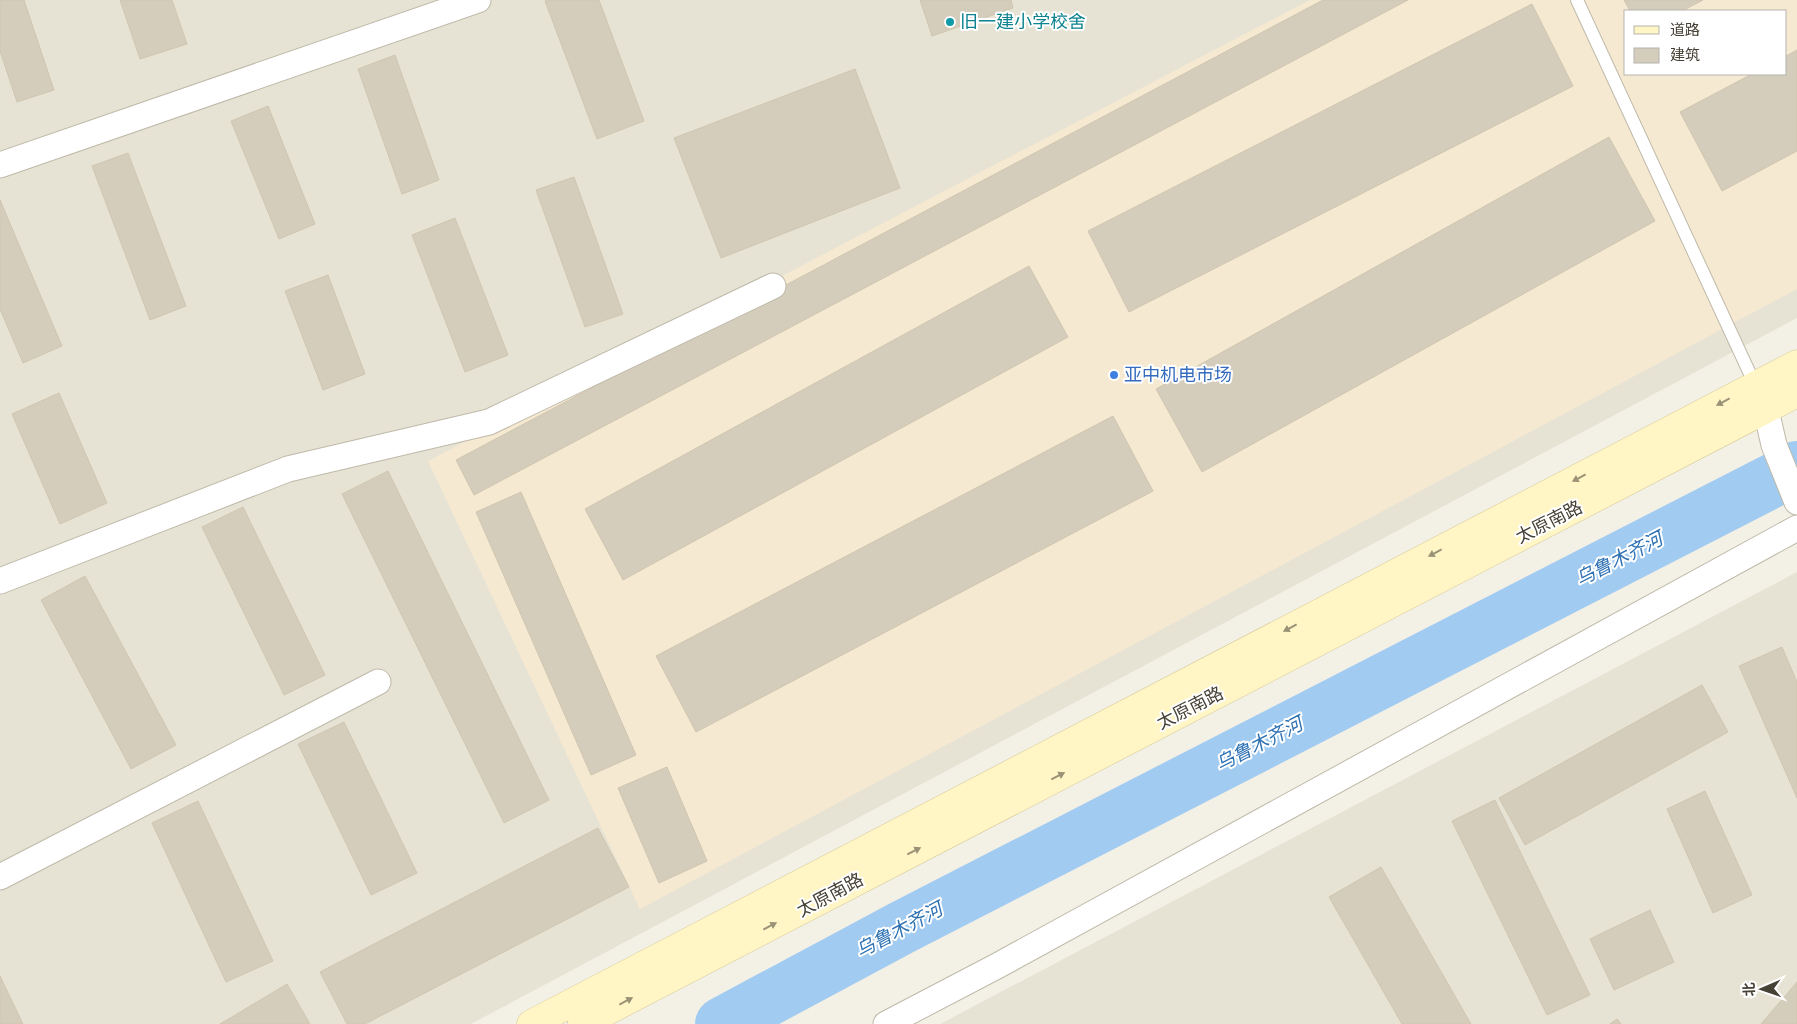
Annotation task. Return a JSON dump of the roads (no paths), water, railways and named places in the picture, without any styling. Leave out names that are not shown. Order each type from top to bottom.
[{"type":"main road","points":[[531,1024],[1760,398],[1797,364]]},
{"type":"main road","name":"太原南路","points":[[582,1024],[1760,398],[1797,393]]},
{"type":"street","points":[[0,165],[478,0]]},
{"type":"street","points":[[0,581],[288,470],[489,422],[773,286]]},
{"type":"street","points":[[1760,398],[1774,445],[1797,502]]},
{"type":"street","points":[[886,1024],[1006,962],[1797,528]]},
{"type":"street","points":[[0,877],[378,682]]},
{"type":"lane","points":[[1578,0],[1760,398]]},
{"type":"waterway","name":"乌鲁木齐河","points":[[722,1024],[903,927],[1797,468]]},
{"type":"place","name":"旧一建小学校舍","points":[[950,22]]},
{"type":"place","name":"亚中机电市场","points":[[1114,375]]}]
